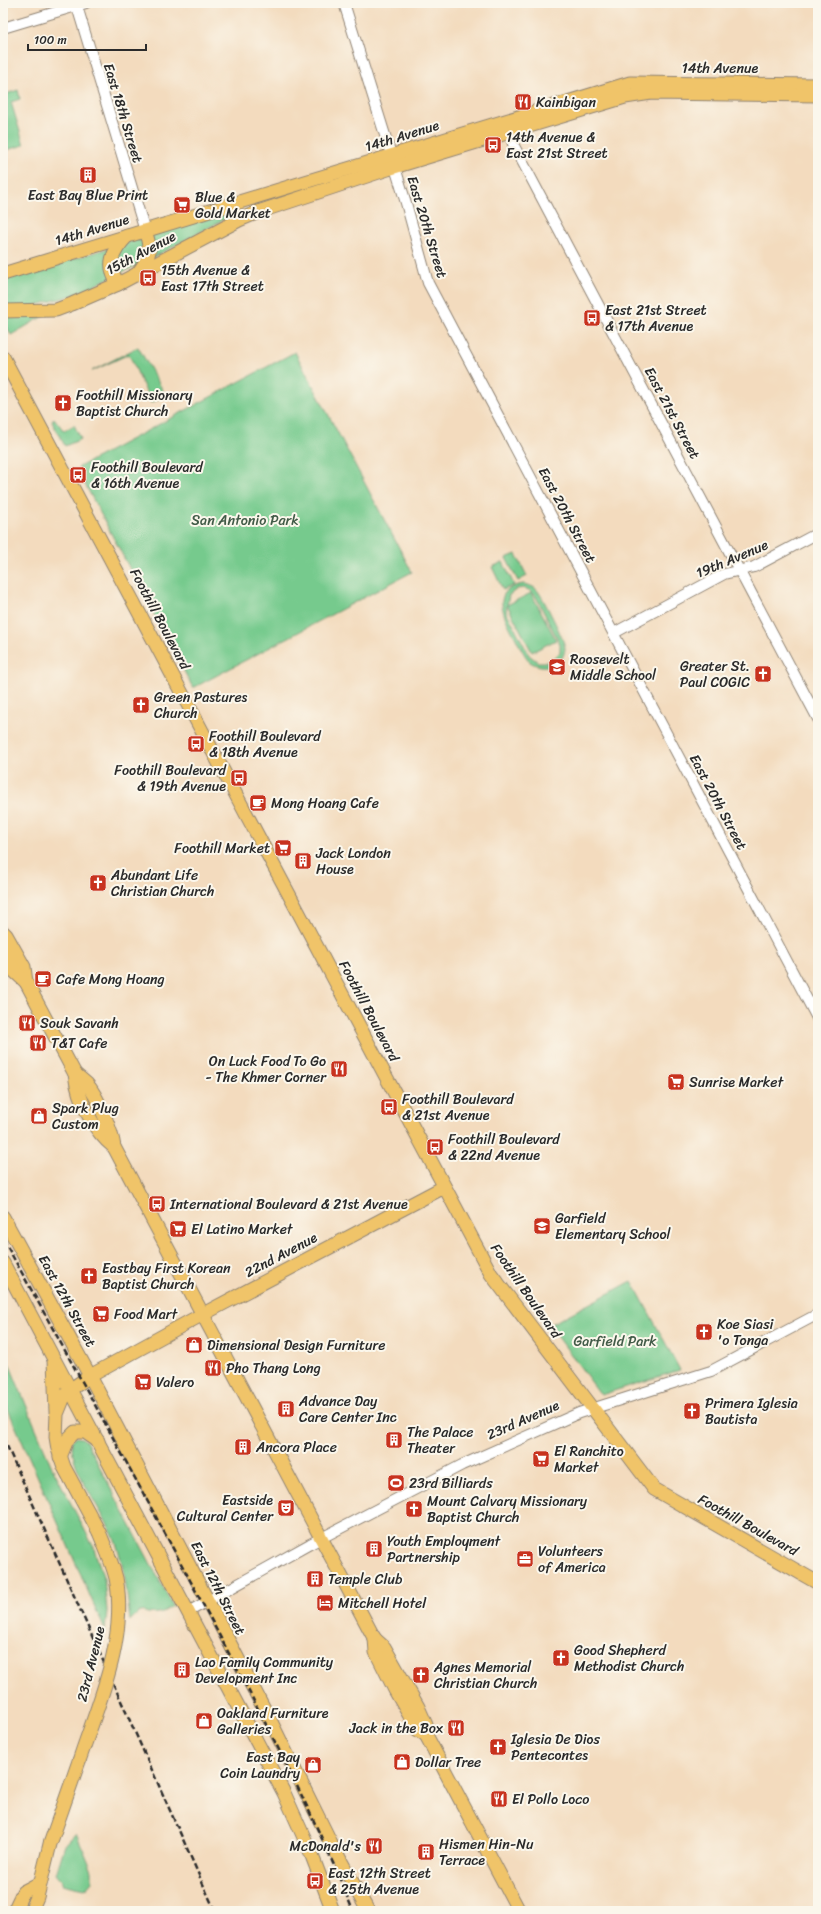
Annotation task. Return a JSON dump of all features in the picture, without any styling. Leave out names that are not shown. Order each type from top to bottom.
[{"type":"main road","name":"14th Avenue","points":[[513,125],[630,83],[818,85]]},
{"type":"main road","name":"14th Avenue","points":[[3,274],[127,236],[513,125],[625,97],[642,94],[818,95]]},
{"type":"main road","name":"14th Avenue","points":[[239,220],[392,161]]},
{"type":"main road","name":"15th Avenue","points":[[3,311],[56,310],[72,304],[118,284],[239,220]]},
{"type":"main road","points":[[136,274],[146,261],[150,247],[145,231]]},
{"type":"main road","points":[[118,284],[112,271],[112,257],[117,247],[127,236]]},
{"type":"main road","name":"Foothill Boulevard","points":[[3,357],[491,1274],[654,1490],[818,1583]]},
{"type":"main road","points":[[3,932],[24,967],[26,982]]},
{"type":"main road","points":[[3,949],[15,972],[26,982],[75,1074],[77,1091],[104,1140],[114,1147],[375,1639],[384,1647],[415,1701],[426,1725],[426,1736],[519,1911]]},
{"type":"main road","name":"22nd Avenue","points":[[71,1389],[90,1376],[203,1314],[444,1187]]},
{"type":"main road","name":"East 12th Street","points":[[3,1217],[90,1376],[272,1724],[331,1843],[368,1911]]},
{"type":"main road","points":[[3,1263],[284,1793],[311,1853],[333,1911]]},
{"type":"main road","points":[[54,1358],[56,1414]]},
{"type":"main road","name":"23rd Avenue","points":[[31,1911],[37,1897],[50,1844],[108,1672],[115,1644],[118,1620],[116,1578],[110,1558],[99,1532],[70,1480],[60,1457],[56,1437],[56,1414],[64,1397],[71,1389]]},
{"type":"main road","points":[[60,1457],[66,1440],[75,1432],[84,1432],[98,1441]]},
{"type":"main road","points":[[14,1911],[23,1892],[40,1883]]},
{"type":"street","name":"East 20th Street","points":[[344,3],[406,203],[428,283],[818,1020]]},
{"type":"street","points":[[3,28],[79,4]]},
{"type":"street","name":"East 18th Street","points":[[79,4],[145,231]]},
{"type":"street","name":"East 21st Street","points":[[513,125],[513,144],[818,719]]},
{"type":"street","name":"19th Avenue","points":[[614,633],[724,574],[754,567],[818,533]]},
{"type":"street","name":"23rd Avenue","points":[[188,1612],[206,1600],[462,1465],[592,1408],[711,1371],[818,1314]]},
{"type":"green space","points":[[18,90],[20,99],[11,102],[24,145],[3,151],[3,95]]},
{"type":"green space","points":[[225,213],[226,218],[223,220],[152,258],[74,295],[33,306],[47,314],[11,335],[3,319],[3,280]]},
{"type":"green space","points":[[138,347],[165,394],[151,403],[129,354],[92,371]]},
{"type":"green space","name":"San Antonio Park","points":[[295,352],[412,572],[193,688],[78,471],[79,467]]},
{"type":"green space","points":[[54,418],[64,431],[74,425],[81,439],[65,446],[52,422]]},
{"type":"green space","points":[[516,554],[527,576],[518,581],[506,558]]},
{"type":"green space","points":[[503,562],[514,585],[503,590],[492,567]]},
{"type":"green space","points":[[523,584],[532,587],[537,590],[543,600],[565,648],[564,654],[557,663],[540,666],[530,662],[523,652],[503,612],[503,598],[506,592],[512,587]],"holes":[[[523,588],[529,590],[535,595],[560,644],[560,653],[548,662],[538,662],[529,655],[506,611],[509,595],[517,589]]]},
{"type":"green space","points":[[531,593],[556,640],[532,652],[507,605]]},
{"type":"green space","name":"Garfield Park","points":[[632,1281],[680,1370],[601,1395],[549,1325]]},
{"type":"green space","points":[[3,1349],[51,1465],[93,1546],[104,1579],[107,1611],[105,1630],[3,1398]]},
{"type":"green space","points":[[75,1437],[82,1438],[86,1441],[173,1606],[160,1613],[153,1614],[141,1612],[130,1621],[122,1562],[111,1531],[76,1466],[72,1441]]},
{"type":"green space","points":[[76,1833],[92,1870],[92,1881],[85,1889],[62,1884],[62,1881],[56,1874],[65,1845]]},
{"type":"railway","points":[[3,1239],[137,1481],[252,1697],[322,1838],[353,1911]]},
{"type":"railway","points":[[3,1437],[215,1911]]},
{"type":"place","name":"Kainbigan","points":[[523,102]]},
{"type":"place","name":"14th Avenue & East 21st Street","points":[[493,145]]},
{"type":"place","name":"East Bay Blue Print","points":[[88,175]]},
{"type":"place","name":"Blue & Gold Market","points":[[182,205]]},
{"type":"place","name":"15th Avenue & East 17th Street","points":[[148,278]]},
{"type":"place","name":"East 21st Street & 17th Avenue","points":[[592,318]]},
{"type":"place","name":"Foothill Missionary Baptist Church","points":[[63,403]]},
{"type":"place","name":"Foothill Boulevard & 16th Avenue","points":[[78,475]]},
{"type":"place","name":"Roosevelt Middle School","points":[[557,667]]},
{"type":"place","name":"Greater St. Paul COGIC","points":[[763,674]]},
{"type":"place","name":"Green Pastures Church","points":[[141,705]]},
{"type":"place","name":"Foothill Boulevard & 18th Avenue","points":[[196,744]]},
{"type":"place","name":"Foothill Boulevard & 19th Avenue","points":[[239,778]]},
{"type":"place","name":"Mong Hoang Cafe","points":[[258,803]]},
{"type":"place","name":"Foothill Market","points":[[283,848]]},
{"type":"place","name":"Jack London House","points":[[303,861]]},
{"type":"place","name":"Abundant Life Christian Church","points":[[98,883]]},
{"type":"place","name":"Cafe Mong Hoang","points":[[43,979]]},
{"type":"place","name":"Souk Savanh","points":[[27,1023]]},
{"type":"place","name":"T&T Cafe","points":[[38,1043]]},
{"type":"place","name":"On Luck Food To Go - The Khmer Corner","points":[[339,1069]]},
{"type":"place","name":"Sunrise Market","points":[[676,1082]]},
{"type":"place","name":"Foothill Boulevard & 21st Avenue","points":[[389,1107]]},
{"type":"place","name":"Spark Plug Custom","points":[[39,1116]]},
{"type":"place","name":"Foothill Boulevard & 22nd Avenue","points":[[435,1147]]},
{"type":"place","name":"International Boulevard & 21st Avenue","points":[[157,1204]]},
{"type":"place","name":"Garfield Elementary School","points":[[542,1226]]},
{"type":"place","name":"El Latino Market","points":[[178,1229]]},
{"type":"place","name":"Eastbay First Korean Baptist Church","points":[[89,1276]]},
{"type":"place","name":"Food Mart","points":[[101,1314]]},
{"type":"place","name":"Koe Siasi 'o Tonga","points":[[704,1332]]},
{"type":"place","name":"Dimensional Design Furniture","points":[[194,1345]]},
{"type":"place","name":"Pho Thang Long","points":[[213,1368]]},
{"type":"place","name":"Valero","points":[[143,1382]]},
{"type":"place","name":"Advance Day Care Center Inc","points":[[286,1409]]},
{"type":"place","name":"Primera Iglesia Bautista","points":[[692,1411]]},
{"type":"place","name":"The Palace Theater","points":[[394,1440]]},
{"type":"place","name":"Ancora Place","points":[[243,1447]]},
{"type":"place","name":"El Ranchito Market","points":[[541,1459]]},
{"type":"place","name":"23rd Billiards","points":[[396,1483]]},
{"type":"place","name":"Eastside Cultural Center","points":[[286,1508]]},
{"type":"place","name":"Mount Calvary Missionary Baptist Church","points":[[414,1509]]},
{"type":"place","name":"Youth Employment Partnership","points":[[374,1549]]},
{"type":"place","name":"Volunteers of America","points":[[525,1559]]},
{"type":"place","name":"Temple Club","points":[[315,1579]]},
{"type":"place","name":"Mitchell Hotel","points":[[325,1603]]},
{"type":"place","name":"Good Shepherd Methodist Church","points":[[561,1658]]},
{"type":"place","name":"Lao Family Community Development Inc","points":[[182,1670]]},
{"type":"place","name":"Agnes Memorial Christian Church","points":[[421,1675]]},
{"type":"place","name":"Oakland Furniture Galleries","points":[[204,1721]]},
{"type":"place","name":"Jack in the Box","points":[[456,1728]]},
{"type":"place","name":"Iglesia De Dios Pentecontes","points":[[498,1747]]},
{"type":"place","name":"Dollar Tree","points":[[402,1762]]},
{"type":"place","name":"East Bay Coin Laundry","points":[[313,1765]]},
{"type":"place","name":"El Pollo Loco","points":[[499,1799]]},
{"type":"place","name":"McDonald's","points":[[374,1846]]},
{"type":"place","name":"Hismen Hin-Nu Terrace","points":[[426,1852]]},
{"type":"place","name":"East 12th Street & 25th Avenue","points":[[315,1881]]}]
